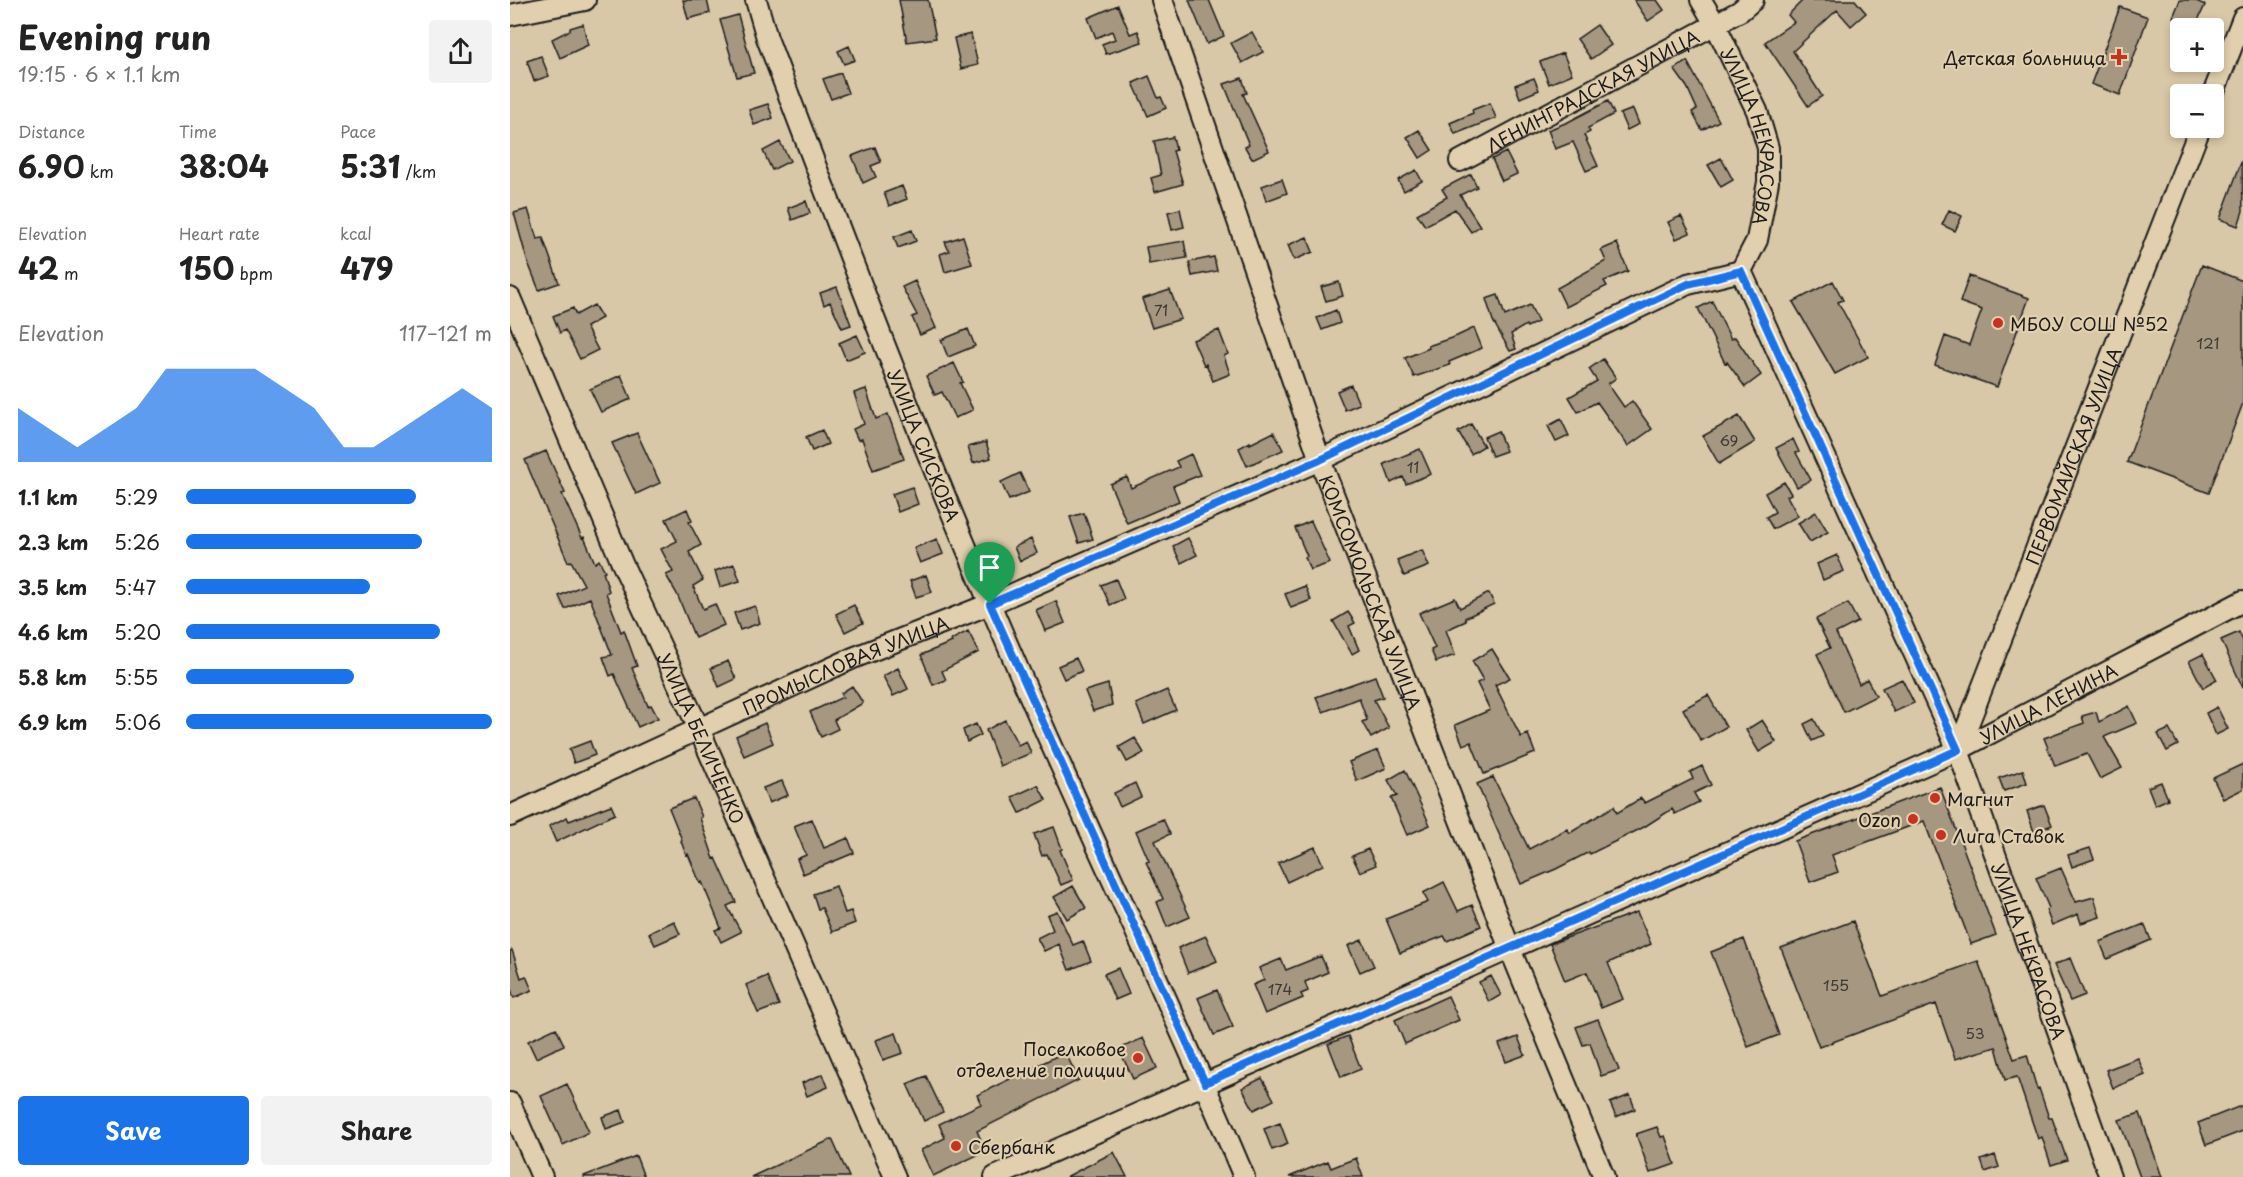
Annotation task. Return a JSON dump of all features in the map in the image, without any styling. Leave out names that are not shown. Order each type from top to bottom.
[{"type":"street","points":[[510,15],[585,0]]},
{"type":"street","name":"УЛИЦА СИСКОВА","points":[[756,0],[767,38],[861,284],[990,604],[1205,1083],[1244,1177]]},
{"type":"street","name":"КОМСОМОЛЬСКАЯ УЛИЦА","points":[[1162,0],[1320,460],[1510,949],[1604,1177]]},
{"type":"street","name":"УЛИЦА НЕКРАСОВА","points":[[1701,0],[1716,24],[1757,111],[1768,148],[1768,182],[1757,240],[1741,271],[1958,750],[2110,1177]]},
{"type":"street","name":"ЛЕНИНГРАДСКАЯ УЛИЦА","points":[[1460,161],[1740,11],[1753,0]]},
{"type":"street","points":[[2217,84],[2243,18]]},
{"type":"street","name":"ПЕРВОМАЙСКАЯ УЛИЦА","points":[[1958,750],[2196,138]]},
{"type":"street","name":"ПРОМЫСЛОВАЯ УЛИЦА","points":[[510,816],[853,658],[990,604],[1320,460],[1688,284],[1741,271]]},
{"type":"street","name":"УЛИЦА БЕЛИЧЕНКО","points":[[510,298],[622,562],[699,729],[895,1177]]},
{"type":"street","name":"УЛИЦА ЛЕНИНА","points":[[995,1177],[1958,750],[2243,601]]},
{"type":"street","points":[[510,1103],[542,1177]]},
{"type":"building","points":[[683,0],[707,0],[710,13],[688,19]]},
{"type":"building","points":[[899,0],[928,0],[936,38],[907,42]]},
{"type":"building","points":[[1189,0],[1209,0],[1224,36],[1207,44]]},
{"type":"building","points":[[1634,0],[1657,0],[1664,10],[1648,21]]},
{"type":"building","points":[[1803,0],[1855,0],[1866,13],[1851,26],[1837,10],[1793,51],[1822,96],[1808,106],[1765,42],[1794,22],[1788,15]]},
{"type":"building","points":[[2180,0],[2194,0],[2205,5],[2199,18],[2173,17]]},
{"type":"building","points":[[1118,5],[1130,34],[1138,31],[1142,42],[1106,54],[1102,44],[1115,39],[1112,31],[1096,38],[1088,18]]},
{"type":"building","points":[[2120,7],[2148,17],[2120,95],[2091,84]]},
{"type":"building","points":[[738,15],[754,73],[737,77],[720,20]]},
{"type":"building","points":[[583,24],[588,45],[560,58],[552,39],[570,28]]},
{"type":"building","points":[[1597,25],[1611,45],[1591,59],[1577,39]]},
{"type":"building","points":[[1252,32],[1263,52],[1242,63],[1231,43]]},
{"type":"building","points":[[971,34],[978,65],[961,69],[954,38]]},
{"type":"building","points":[[849,46],[855,60],[844,64],[838,51]]},
{"type":"building","points":[[1563,53],[1572,74],[1549,84],[1540,62]]},
{"type":"building","points":[[541,56],[549,76],[534,81],[527,61]]},
{"type":"building","points":[[1687,61],[1719,121],[1702,130],[1692,112],[1697,109],[1687,87],[1674,69]]},
{"type":"building","points":[[841,73],[848,93],[831,99],[823,79]]},
{"type":"building","points":[[1149,76],[1158,98],[1161,97],[1166,108],[1148,116],[1133,83]]},
{"type":"building","points":[[1242,78],[1247,93],[1243,94],[1269,151],[1252,159],[1245,147],[1249,145],[1224,84]]},
{"type":"building","points":[[1534,78],[1539,90],[1520,98],[1515,85]]},
{"type":"building","points":[[1608,101],[1614,114],[1588,128],[1590,132],[1584,135],[1598,166],[1586,171],[1573,142],[1555,149],[1548,130]]},
{"type":"building","points":[[1490,103],[1496,118],[1455,134],[1450,123]]},
{"type":"building","points":[[768,104],[773,118],[754,125],[749,110]]},
{"type":"building","points":[[1633,109],[1639,124],[1627,130],[1620,114]]},
{"type":"building","points":[[1419,130],[1432,150],[1420,158],[1407,137]]},
{"type":"building","points":[[1173,137],[1176,150],[1173,151],[1183,184],[1155,192],[1151,178],[1161,175],[1154,141]]},
{"type":"building","points":[[780,142],[790,161],[772,170],[763,151]]},
{"type":"building","points":[[875,147],[881,162],[871,166],[876,177],[863,183],[852,156]]},
{"type":"building","points":[[1506,152],[1517,174],[1502,181],[1492,159]]},
{"type":"building","points":[[1721,158],[1733,180],[1721,187],[1708,165]]},
{"type":"building","points":[[2242,160],[2243,211],[2238,226],[2220,219]]},
{"type":"building","points":[[1416,170],[1422,181],[1404,191],[1398,180]]},
{"type":"building","points":[[1471,174],[1477,187],[1460,195],[1480,226],[1471,232],[1455,209],[1425,226],[1417,214],[1447,197],[1442,189]]},
{"type":"building","points":[[1282,179],[1287,193],[1266,201],[1262,186]]},
{"type":"building","points":[[902,186],[907,199],[889,206],[884,193]]},
{"type":"building","points":[[806,201],[810,213],[792,220],[788,208]]},
{"type":"building","points":[[528,209],[537,239],[543,238],[559,283],[539,290],[527,260],[514,213]]},
{"type":"building","points":[[1180,209],[1184,227],[1172,230],[1168,212]]},
{"type":"building","points":[[1949,210],[1962,216],[1955,231],[1942,225]]},
{"type":"building","points":[[1681,216],[1690,233],[1676,239],[1668,222]]},
{"type":"building","points":[[912,230],[916,241],[898,248],[894,237]]},
{"type":"building","points":[[963,236],[972,264],[945,272],[940,254],[949,251],[945,242]]},
{"type":"building","points":[[1307,237],[1313,252],[1294,260],[1288,245]]},
{"type":"building","points":[[1184,241],[1187,258],[1149,264],[1146,247]]},
{"type":"building","points":[[1617,243],[1628,271],[1604,281],[1607,286],[1566,307],[1557,288],[1606,261],[1601,250]]},
{"type":"building","points":[[1214,257],[1217,271],[1192,276],[1189,262]]},
{"type":"building","points":[[2202,265],[2243,281],[2243,403],[2209,493],[2127,462]]},
{"type":"building","name":"МБОУ СОШ №52","points":[[1969,276],[2029,298],[1997,387],[1935,365],[1945,336],[1969,345],[1982,310],[1960,302]]},
{"type":"building","points":[[915,281],[936,328],[920,335],[912,317],[917,315],[902,287]]},
{"type":"building","points":[[1833,281],[1843,300],[1838,302],[1868,357],[1835,374],[1793,302]]},
{"type":"building","points":[[1339,282],[1343,296],[1326,301],[1321,287]]},
{"type":"building","points":[[837,287],[851,325],[842,328],[830,302],[824,305],[820,293]]},
{"type":"building","points":[[1170,290],[1181,319],[1152,328],[1142,299]]},
{"type":"building","points":[[1498,295],[1505,316],[1530,305],[1538,322],[1527,327],[1526,325],[1511,334],[1516,349],[1510,351],[1493,321],[1486,299]]},
{"type":"building","points":[[1712,301],[1731,339],[1735,337],[1761,375],[1745,387],[1727,362],[1725,363],[1698,308]]},
{"type":"building","points":[[594,305],[602,318],[586,327],[598,350],[580,359],[565,330],[560,333],[553,316],[573,308],[576,315]]},
{"type":"building","points":[[1336,310],[1340,323],[1322,330],[1317,318]]},
{"type":"building","points":[[1474,328],[1482,348],[1449,362],[1450,365],[1414,377],[1405,358],[1429,348],[1428,346]]},
{"type":"building","points":[[968,329],[975,346],[948,357],[941,340]]},
{"type":"building","points":[[1219,330],[1228,354],[1224,356],[1230,374],[1213,381],[1193,340]]},
{"type":"building","points":[[857,335],[865,352],[846,360],[839,343]]},
{"type":"building","points":[[1603,359],[1616,378],[1608,384],[1624,407],[1632,401],[1652,429],[1628,446],[1597,402],[1578,412],[1569,397],[1597,381],[1589,369]]},
{"type":"building","points":[[954,363],[963,382],[960,383],[973,410],[955,418],[942,392],[935,395],[926,376]]},
{"type":"building","points":[[621,375],[631,399],[601,412],[590,389]]},
{"type":"building","points":[[1351,385],[1359,404],[1345,410],[1337,391]]},
{"type":"building","points":[[866,389],[876,419],[888,414],[904,459],[873,470],[862,439],[858,440],[853,429],[864,424],[854,393]]},
{"type":"building","points":[[1739,416],[1755,442],[1719,464],[1703,436]]},
{"type":"building","points":[[1561,419],[1569,436],[1556,442],[1548,426]]},
{"type":"building","points":[[1471,424],[1484,446],[1471,454],[1458,432]]},
{"type":"building","points":[[822,430],[828,444],[812,451],[806,437]]},
{"type":"building","points":[[1498,431],[1506,451],[1492,456],[1484,437]]},
{"type":"building","points":[[1274,432],[1283,450],[1247,466],[1239,448]]},
{"type":"building","points":[[637,433],[660,483],[636,494],[612,443]]},
{"type":"building","points":[[1793,439],[1799,452],[1796,453],[1811,480],[1797,487],[1776,448]]},
{"type":"building","points":[[986,442],[991,458],[973,463],[968,447]]},
{"type":"building","points":[[1420,449],[1431,474],[1406,484],[1403,477],[1391,483],[1384,464]]},
{"type":"building","points":[[546,451],[582,538],[584,537],[595,563],[599,560],[605,571],[603,572],[609,591],[606,593],[621,632],[624,630],[637,666],[632,668],[648,706],[651,705],[658,718],[638,727],[614,674],[610,676],[603,657],[612,655],[590,598],[565,609],[559,596],[584,585],[571,561],[568,562],[525,460]]},
{"type":"building","points":[[1191,454],[1200,475],[1173,486],[1179,501],[1127,523],[1110,484],[1127,477],[1131,488],[1179,467],[1176,461]]},
{"type":"building","points":[[1020,473],[1029,492],[1009,500],[1001,482]]},
{"type":"building","points":[[1784,482],[1791,494],[1787,496],[1798,516],[1773,529],[1766,517],[1775,512],[1765,493]]},
{"type":"building","points":[[912,487],[918,504],[898,512],[892,494]]},
{"type":"building","points":[[687,509],[692,521],[689,522],[701,545],[689,552],[703,580],[693,586],[703,609],[715,604],[724,625],[695,638],[677,594],[666,575],[673,572],[661,549],[677,541],[666,519]]},
{"type":"building","points":[[1816,512],[1828,532],[1810,542],[1798,523]]},
{"type":"building","points":[[1084,513],[1093,539],[1079,543],[1070,517]]},
{"type":"building","points":[[1311,521],[1330,563],[1310,570],[1305,557],[1307,556],[1295,528]]},
{"type":"building","points":[[1188,538],[1197,555],[1181,563],[1173,546]]},
{"type":"building","points":[[937,539],[943,554],[920,563],[914,548]]},
{"type":"building","points":[[1031,539],[1037,553],[1020,561],[1014,547]]},
{"type":"building","points":[[1422,550],[1429,566],[1404,576],[1397,560]]},
{"type":"building","points":[[1837,555],[1844,571],[1823,580],[1817,564]]},
{"type":"building","points":[[734,564],[740,581],[720,587],[715,571]]},
{"type":"building","points":[[926,575],[932,592],[916,597],[910,581]]},
{"type":"building","points":[[1116,579],[1124,599],[1110,605],[1101,585]]},
{"type":"building","points":[[1305,586],[1311,600],[1291,608],[1285,594]]},
{"type":"building","points":[[1489,593],[1494,604],[1446,630],[1455,655],[1436,662],[1431,650],[1435,648],[1419,613],[1455,598],[1460,608]]},
{"type":"building","points":[[1056,601],[1065,623],[1045,631],[1036,610]]},
{"type":"building","points":[[1848,603],[1858,622],[1836,633],[1859,684],[1867,679],[1876,696],[1844,712],[1817,654],[1830,648],[1816,619]]},
{"type":"building","points":[[854,605],[863,623],[845,632],[836,614]]},
{"type":"building","points":[[755,606],[760,623],[740,630],[734,613]]},
{"type":"building","points":[[1348,612],[1355,623],[1349,626],[1359,650],[1352,654],[1333,621]]},
{"type":"building","points":[[968,631],[979,652],[942,671],[946,680],[933,685],[921,655],[952,642],[951,640]]},
{"type":"building","points":[[2239,632],[2243,641],[2243,688],[2221,640]]},
{"type":"building","points":[[1492,649],[1510,678],[1495,685],[1521,737],[1528,734],[1535,753],[1484,774],[1471,742],[1463,745],[1455,725],[1490,710],[1477,683],[1483,680],[1472,661]]},
{"type":"building","points":[[2203,654],[2217,680],[2203,688],[2189,661]]},
{"type":"building","points":[[1076,658],[1082,671],[1064,679],[1058,666]]},
{"type":"building","points":[[728,661],[736,679],[719,687],[711,668]]},
{"type":"building","points":[[898,668],[908,689],[893,696],[883,676]]},
{"type":"building","points":[[1375,676],[1383,697],[1374,700],[1389,728],[1371,738],[1362,722],[1367,720],[1359,698],[1323,712],[1316,697]]},
{"type":"building","points":[[1902,679],[1914,703],[1894,712],[1882,688]]},
{"type":"building","points":[[1108,684],[1112,705],[1093,711],[1085,691]]},
{"type":"building","points":[[852,686],[863,703],[834,720],[838,729],[821,737],[810,712],[843,697],[841,693]]},
{"type":"building","points":[[1167,690],[1176,710],[1144,724],[1136,704]]},
{"type":"building","points":[[1708,695],[1726,727],[1701,741],[1683,709]]},
{"type":"building","points":[[2129,706],[2137,723],[2104,737],[2122,768],[2100,779],[2087,754],[2055,766],[2044,738],[2084,723],[2082,716],[2096,712],[2099,722]]},
{"type":"building","points":[[2217,707],[2228,729],[2216,735],[2206,713]]},
{"type":"building","points":[[1814,719],[1823,736],[1812,741],[1804,724]]},
{"type":"building","points":[[1005,720],[1018,745],[1026,741],[1031,753],[1000,766],[986,730]]},
{"type":"building","points":[[1762,720],[1776,742],[1759,752],[1746,730]]},
{"type":"building","points":[[765,723],[773,743],[744,756],[736,736]]},
{"type":"building","points":[[976,724],[981,735],[967,742],[963,730]]},
{"type":"building","points":[[2169,729],[2178,745],[2167,751],[2158,734]]},
{"type":"building","points":[[1135,738],[1144,753],[1127,762],[1119,747]]},
{"type":"building","points":[[590,741],[595,755],[574,763],[569,749]]},
{"type":"building","points":[[1378,750],[1386,768],[1357,781],[1349,762]]},
{"type":"building","points":[[2243,764],[2243,789],[2223,799],[2213,778]]},
{"type":"building","points":[[1702,766],[1711,785],[1694,793],[1699,802],[1675,814],[1672,809],[1644,827],[1590,854],[1589,852],[1521,884],[1477,784],[1493,777],[1529,849],[1567,829],[1570,833],[1614,806],[1617,813],[1641,798],[1645,803],[1693,779],[1690,772]]},
{"type":"building","points":[[1405,770],[1430,825],[1407,835],[1391,798],[1397,796],[1388,780]]},
{"type":"building","points":[[2023,770],[2027,783],[2004,791],[1999,778]]},
{"type":"building","points":[[782,781],[788,795],[769,803],[763,788]]},
{"type":"building","points":[[2161,782],[2168,799],[2155,805],[2148,787]]},
{"type":"building","points":[[1135,783],[1141,797],[1120,807],[1114,793]]},
{"type":"building","points":[[1038,785],[1046,800],[1020,813],[1012,797]]},
{"type":"building","points":[[1940,787],[1996,935],[1971,944],[1924,821],[1832,855],[1838,872],[1810,882],[1795,841]]},
{"type":"building","points":[[694,798],[714,859],[716,858],[736,902],[727,906],[741,932],[721,942],[715,930],[721,928],[702,882],[700,883],[688,854],[686,855],[669,808]]},
{"type":"building","points":[[611,805],[615,814],[556,842],[549,826],[567,817],[569,821]]},
{"type":"building","points":[[2044,805],[2052,825],[2034,832],[2027,811]]},
{"type":"building","points":[[812,819],[824,848],[848,838],[854,853],[803,874],[797,859],[806,855],[794,826]]},
{"type":"building","points":[[1163,819],[1170,834],[1155,841],[1190,917],[1167,927],[1157,902],[1163,899],[1146,862],[1149,861],[1136,831]]},
{"type":"building","points":[[1054,827],[1062,849],[1060,850],[1073,880],[1061,885],[1047,854],[1042,856],[1034,834]]},
{"type":"building","points":[[1315,847],[1323,865],[1287,882],[1278,863]]},
{"type":"building","points":[[2090,848],[2094,859],[2072,867],[2068,855]]},
{"type":"building","points":[[1368,849],[1376,865],[1360,872],[1352,856]]},
{"type":"building","points":[[2061,868],[2076,902],[2094,897],[2100,917],[2081,923],[2078,914],[2052,925],[2046,910],[2049,908],[2036,878]]},
{"type":"building","points":[[1444,882],[1458,911],[1472,905],[1481,926],[1447,941],[1444,936],[1400,953],[1386,919],[1428,902],[1423,893]]},
{"type":"building","points":[[836,886],[845,913],[851,911],[855,923],[832,932],[822,908],[818,909],[813,894]]},
{"type":"building","points":[[1073,886],[1086,908],[1067,919],[1054,897]]},
{"type":"building","points":[[1057,911],[1073,945],[1083,941],[1091,961],[1069,970],[1059,944],[1044,951],[1037,938],[1053,930],[1047,915]]},
{"type":"building","points":[[1637,912],[1651,944],[1608,963],[1623,999],[1601,1008],[1587,972],[1565,981],[1550,944]]},
{"type":"building","points":[[674,921],[680,934],[655,945],[649,933]]},
{"type":"building","points":[[1853,921],[1882,996],[1978,961],[2014,1059],[2027,1055],[2037,1089],[2039,1088],[2049,1118],[2052,1118],[2067,1160],[2051,1165],[2042,1137],[2038,1139],[2017,1077],[2005,1080],[1996,1047],[1955,1059],[1936,1004],[1819,1047],[1781,948]]},
{"type":"building","points":[[2144,924],[2151,940],[2107,959],[2100,942]]},
{"type":"building","points":[[1206,936],[1217,961],[1188,973],[1178,948]]},
{"type":"building","points":[[1744,939],[1779,1035],[1748,1047],[1711,952]]},
{"type":"building","points":[[1362,940],[1374,966],[1360,972],[1348,946]]},
{"type":"building","points":[[512,950],[521,978],[526,976],[532,990],[514,998],[510,987],[510,951]]},
{"type":"building","points":[[1321,956],[1328,972],[1305,982],[1308,991],[1301,994],[1303,998],[1265,1014],[1253,985],[1264,980],[1259,968],[1281,959],[1286,970]]},
{"type":"building","points":[[2070,958],[2085,995],[2070,1001],[2054,965]]},
{"type":"building","points":[[1118,968],[1129,994],[1115,1000],[1104,974]]},
{"type":"building","points":[[767,976],[779,1005],[758,1013],[746,985]]},
{"type":"building","points":[[1491,976],[1501,995],[1489,1002],[1479,982]]},
{"type":"building","points":[[1217,990],[1233,1027],[1214,1035],[1198,998]]},
{"type":"building","points":[[1448,996],[1459,1020],[1405,1044],[1395,1020]]},
{"type":"building","points":[[1598,1019],[1619,1070],[1601,1076],[1590,1043],[1583,1045],[1576,1027]]},
{"type":"building","points":[[556,1028],[564,1045],[536,1058],[528,1041]]},
{"type":"building","points":[[896,1033],[903,1053],[883,1060],[876,1040]]},
{"type":"building","points":[[1348,1036],[1361,1069],[1341,1077],[1328,1044]]},
{"type":"building","points":[[1518,1037],[1525,1055],[1506,1062],[1499,1044]]},
{"type":"building","name":"Поселковое отделение полиции","points":[[1143,1038],[1157,1068],[1133,1079],[1119,1049]]},
{"type":"building","points":[[1065,1052],[1079,1080],[977,1131],[986,1151],[933,1176],[921,1150],[945,1138],[939,1124],[981,1104],[977,1095]]},
{"type":"building","points":[[2138,1058],[2145,1075],[2113,1088],[2106,1070]]},
{"type":"building","points":[[823,1074],[828,1087],[807,1096],[802,1083]]},
{"type":"building","points":[[926,1076],[943,1112],[924,1121],[907,1084]]},
{"type":"building","points":[[1262,1078],[1274,1100],[1254,1110],[1242,1088]]},
{"type":"building","points":[[567,1084],[589,1132],[563,1145],[541,1096]]},
{"type":"building","points":[[1630,1095],[1635,1109],[1616,1117],[1610,1103]]},
{"type":"building","points":[[2243,1105],[2243,1131],[2206,1145],[2198,1123]]},
{"type":"building","points":[[621,1110],[625,1122],[606,1129],[602,1117]]},
{"type":"building","points":[[2140,1113],[2162,1177],[2140,1177],[2119,1120]]},
{"type":"building","points":[[1280,1123],[1288,1144],[1272,1150],[1264,1129]]},
{"type":"building","points":[[1657,1127],[1661,1137],[1665,1136],[1675,1164],[1650,1173],[1636,1134]]},
{"type":"building","points":[[832,1139],[849,1177],[751,1177]]},
{"type":"building","points":[[1114,1152],[1127,1177],[1066,1177]]},
{"type":"building","points":[[1995,1155],[1999,1167],[1985,1172],[1981,1160]]},
{"type":"building","points":[[636,1156],[644,1177],[584,1177],[584,1176]]},
{"type":"building","points":[[1356,1158],[1363,1177],[1289,1177],[1328,1161],[1331,1168]]},
{"type":"place","name":"Детская больница","points":[[2119,57]]},
{"type":"place","name":"МБОУ СОШ №52","points":[[1998,323]]},
{"type":"place","name":"Магнит","points":[[1935,798]]},
{"type":"place","name":"Ozon","points":[[1913,819]]},
{"type":"place","name":"Лига Ставок","points":[[1941,835]]},
{"type":"place","name":"Поселковое отделение полиции","points":[[1138,1058]]},
{"type":"place","name":"Сбербанк","points":[[956,1146]]},
{"type":"route","points":[[1741,271],[1958,750],[1205,1083],[990,604],[1320,460],[1688,284],[1741,271]]}]
